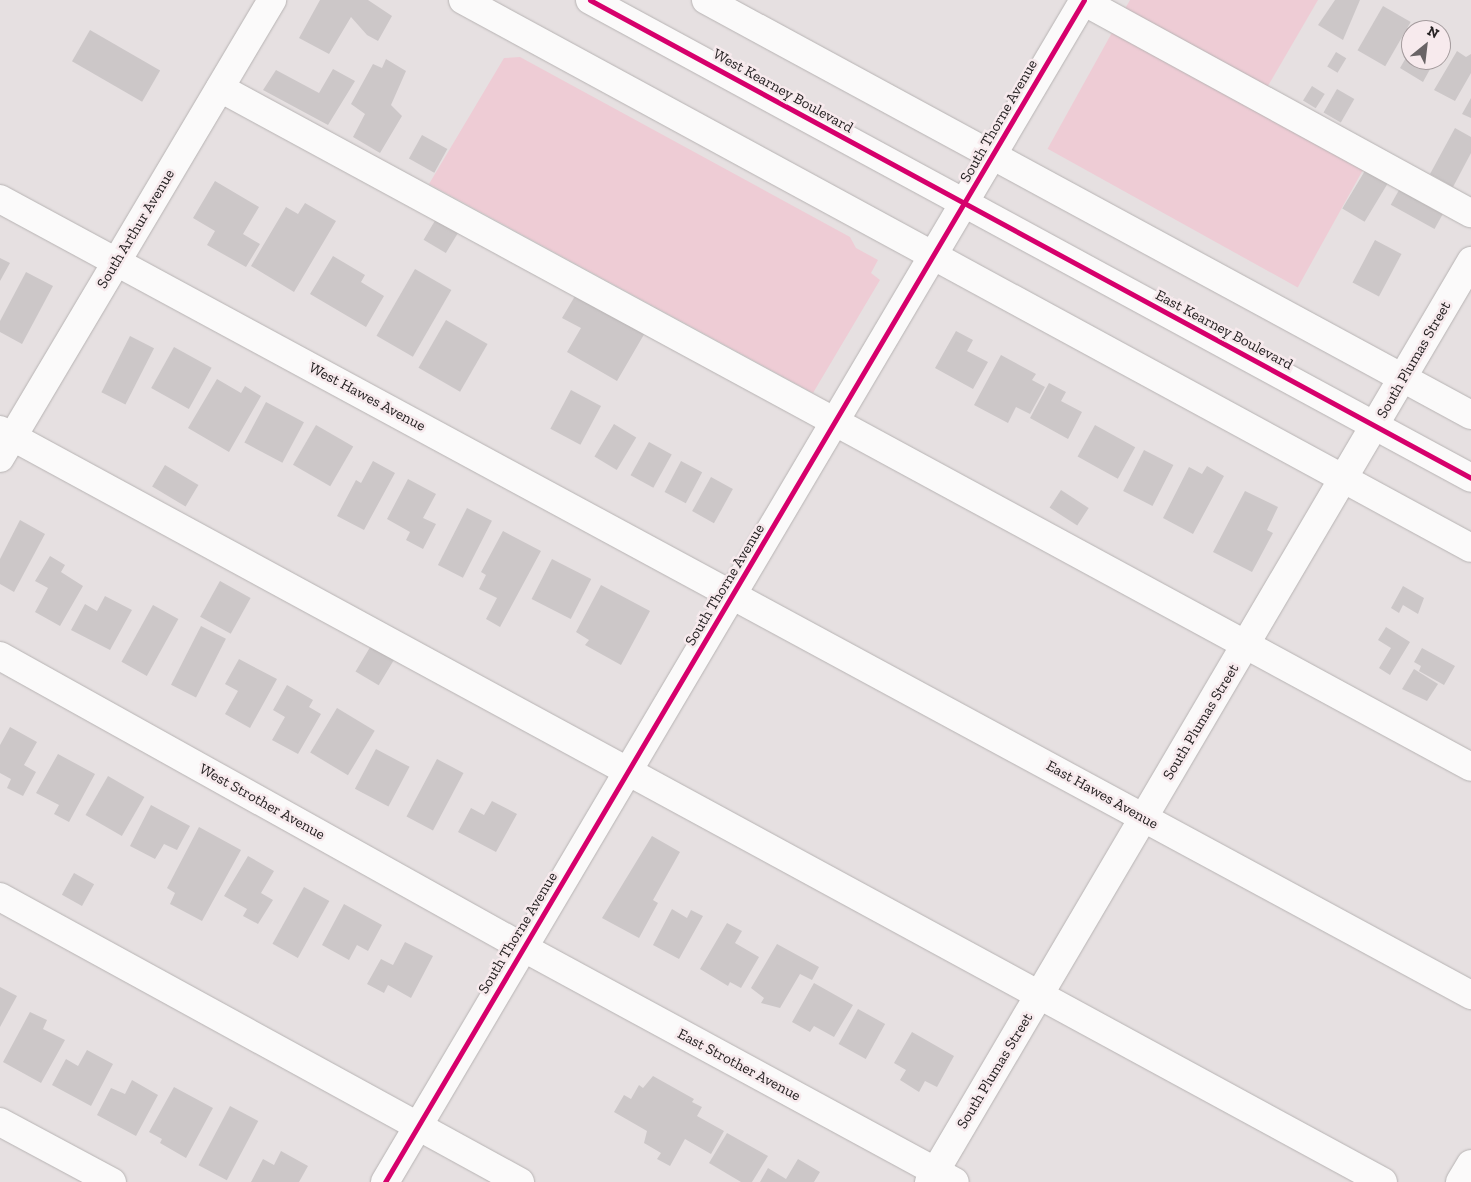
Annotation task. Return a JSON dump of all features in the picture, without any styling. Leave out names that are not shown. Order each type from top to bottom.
[{"type":"street","name":"South Arthur Avenue","points":[[4,442],[116,262],[272,0]]},
{"type":"street","points":[[464,0],[1471,548]]},
{"type":"street","name":"West Kearney Boulevard","points":[[590,0],[965,204]]},
{"type":"street","points":[[706,0],[1471,415]]},
{"type":"street","points":[[1083,0],[1471,213]]},
{"type":"street","name":"South Thorne Avenue","points":[[385,1182],[994,156],[1083,0]]},
{"type":"street","points":[[220,88],[1471,766]]},
{"type":"street","name":"West Hawes Avenue","points":[[0,199],[734,595]]},
{"type":"street","name":"East Kearney Boulevard","points":[[965,204],[1471,478]]},
{"type":"street","name":"South Plumas Street","points":[[940,1178],[1039,996],[1471,261]]},
{"type":"street","points":[[4,442],[628,772],[1383,1182]]},
{"type":"street","name":"East Hawes Avenue","points":[[734,595],[1471,996]]},
{"type":"street","name":"West Strother Avenue","points":[[0,656],[524,948]]},
{"type":"street","points":[[0,897],[417,1128],[520,1182]]},
{"type":"street","name":"East Strother Avenue","points":[[524,948],[940,1178]]},
{"type":"street","points":[[0,1122],[112,1182]]},
{"type":"street","points":[[1460,1182],[1471,1164]]},
{"type":"shaded area","points":[[1130,0],[1318,0],[1265,91],[1122,14]]},
{"type":"shaded area","points":[[1114,29],[1364,168],[1298,287],[1048,149]]},
{"type":"shaded area","points":[[520,57],[850,237],[856,248],[878,260],[871,273],[880,280],[813,393],[429,184],[504,58]]},
{"type":"building","points":[[320,0],[368,0],[392,16],[378,41],[367,35],[351,17],[329,54],[299,38]]},
{"type":"building","points":[[1335,0],[1360,0],[1343,40],[1318,25]]},
{"type":"building","points":[[1383,6],[1407,20],[1401,20],[1401,39],[1385,66],[1358,50]]},
{"type":"building","points":[[90,30],[160,70],[142,102],[72,61]]},
{"type":"building","points":[[1457,51],[1466,57],[1471,54],[1471,73],[1455,101],[1434,90],[1446,70],[1451,70],[1451,61]]},
{"type":"building","points":[[1336,52],[1346,58],[1338,73],[1327,67]]},
{"type":"building","points":[[386,59],[406,71],[391,105],[402,116],[380,153],[353,137],[365,114],[351,104],[373,64],[382,68]]},
{"type":"building","points":[[333,69],[355,81],[328,125],[263,90],[276,70],[319,93]]},
{"type":"building","points":[[1403,70],[1430,70],[1423,82]]},
{"type":"building","points":[[1312,86],[1325,94],[1316,108],[1303,100]]},
{"type":"building","points":[[1337,89],[1354,99],[1341,122],[1324,112]]},
{"type":"building","points":[[1471,98],[1471,118],[1462,114]]},
{"type":"building","points":[[1455,128],[1471,137],[1471,153],[1453,187],[1430,174]]},
{"type":"building","points":[[422,135],[447,149],[434,173],[409,159]]},
{"type":"building","points":[[1366,169],[1388,182],[1365,222],[1342,208]]},
{"type":"building","points":[[215,181],[259,207],[243,234],[260,244],[246,267],[207,245],[215,231],[193,218]]},
{"type":"building","points":[[1399,190],[1443,214],[1434,229],[1391,205]]},
{"type":"building","points":[[305,203],[336,221],[294,292],[251,266],[286,207],[298,214]]},
{"type":"building","points":[[439,214],[461,227],[446,253],[424,240]]},
{"type":"building","points":[[1375,240],[1401,254],[1379,296],[1352,282]]},
{"type":"building","points":[[333,256],[365,275],[361,282],[384,296],[366,327],[310,294]]},
{"type":"building","points":[[0,258],[10,263],[0,281]]},
{"type":"building","points":[[415,269],[451,290],[413,357],[376,336]]},
{"type":"building","points":[[26,272],[53,286],[22,344],[0,332],[0,321]]},
{"type":"building","points":[[578,291],[646,331],[617,381],[567,352],[581,328],[562,318]]},
{"type":"building","points":[[446,320],[488,344],[460,392],[418,368]]},
{"type":"building","points":[[956,331],[973,340],[967,351],[988,362],[973,389],[935,368]]},
{"type":"building","points":[[130,336],[154,348],[125,404],[101,392]]},
{"type":"building","points":[[174,347],[212,368],[189,409],[151,388]]},
{"type":"building","points":[[1001,355],[1036,374],[1032,380],[1045,387],[1030,414],[1016,407],[1008,423],[974,405]]},
{"type":"building","points":[[217,379],[241,393],[245,386],[261,396],[229,452],[188,428]]},
{"type":"building","points":[[1049,383],[1066,392],[1061,401],[1082,412],[1068,439],[1030,418]]},
{"type":"building","points":[[571,390],[601,406],[580,445],[550,429]]},
{"type":"building","points":[[266,402],[304,422],[282,463],[244,443]]},
{"type":"building","points":[[614,424],[636,437],[617,470],[594,457]]},
{"type":"building","points":[[316,425],[353,446],[330,486],[293,465]]},
{"type":"building","points":[[1095,425],[1135,447],[1118,479],[1078,456]]},
{"type":"building","points":[[649,442],[672,455],[653,488],[631,475]]},
{"type":"building","points":[[1144,450],[1173,465],[1153,506],[1123,491]]},
{"type":"building","points":[[373,461],[395,473],[364,530],[337,516],[356,480],[361,483]]},
{"type":"building","points":[[681,461],[702,472],[686,503],[665,492]]},
{"type":"building","points":[[165,465],[198,485],[186,507],[152,486]]},
{"type":"building","points":[[1207,466],[1224,476],[1193,534],[1163,518],[1189,467],[1202,474]]},
{"type":"building","points":[[711,477],[733,489],[714,523],[692,511]]},
{"type":"building","points":[[408,479],[436,494],[423,518],[436,524],[423,549],[406,540],[410,532],[387,519]]},
{"type":"building","points":[[1061,490],[1089,508],[1077,526],[1050,508]]},
{"type":"building","points":[[1245,491],[1278,507],[1267,530],[1273,533],[1252,572],[1213,552]]},
{"type":"building","points":[[467,508],[492,521],[463,578],[438,565]]},
{"type":"building","points":[[20,520],[45,534],[14,592],[0,584],[0,559]]},
{"type":"building","points":[[503,531],[541,551],[500,627],[486,619],[497,598],[479,589],[486,575],[481,572]]},
{"type":"building","points":[[50,556],[65,565],[61,572],[83,586],[60,626],[35,612],[48,588],[35,581]]},
{"type":"building","points":[[552,559],[591,579],[571,619],[532,599]]},
{"type":"building","points":[[220,581],[251,598],[231,634],[200,617]]},
{"type":"building","points":[[601,585],[650,611],[621,665],[585,645],[589,640],[576,632]]},
{"type":"building","points":[[1403,586],[1424,598],[1418,614],[1403,605],[1399,613],[1391,608]]},
{"type":"building","points":[[105,596],[132,610],[110,650],[71,630],[85,604],[97,611]]},
{"type":"building","points":[[153,605],[178,619],[147,676],[121,662]]},
{"type":"building","points":[[201,626],[226,639],[196,698],[171,685]]},
{"type":"building","points":[[1386,627],[1410,642],[1390,675],[1379,668],[1391,648],[1378,640]]},
{"type":"building","points":[[372,644],[395,658],[379,685],[356,671]]},
{"type":"building","points":[[1422,648],[1455,666],[1444,685],[1419,671],[1421,666],[1414,662]]},
{"type":"building","points":[[239,659],[277,679],[250,728],[225,714],[238,691],[225,684]]},
{"type":"building","points":[[1414,669],[1438,684],[1427,701],[1402,689]]},
{"type":"building","points":[[287,685],[313,700],[309,707],[321,714],[298,754],[272,740],[285,717],[273,710]]},
{"type":"building","points":[[337,708],[375,731],[348,775],[310,753]]},
{"type":"building","points":[[10,727],[37,742],[24,765],[36,772],[23,796],[7,788],[11,779],[0,773],[0,745]]},
{"type":"building","points":[[376,749],[410,767],[388,807],[355,789]]},
{"type":"building","points":[[58,754],[95,774],[69,822],[54,814],[59,805],[36,793]]},
{"type":"building","points":[[437,759],[463,773],[433,830],[406,816]]},
{"type":"building","points":[[108,776],[144,797],[122,836],[86,815]]},
{"type":"building","points":[[492,801],[517,814],[496,852],[458,832],[471,808],[484,815]]},
{"type":"building","points":[[151,805],[190,826],[177,850],[164,844],[155,859],[130,846]]},
{"type":"building","points":[[199,827],[241,850],[202,921],[170,904],[175,893],[167,888]]},
{"type":"building","points":[[652,836],[680,852],[653,900],[658,903],[639,938],[602,918]]},
{"type":"building","points":[[248,856],[274,871],[261,893],[273,900],[258,924],[243,916],[247,909],[224,896]]},
{"type":"building","points":[[74,873],[94,884],[82,906],[62,895]]},
{"type":"building","points":[[304,887],[329,901],[298,958],[272,944]]},
{"type":"building","points":[[344,904],[382,925],[368,951],[357,945],[349,960],[322,945]]},
{"type":"building","points":[[672,909],[687,918],[691,910],[703,916],[679,959],[653,945]]},
{"type":"building","points":[[727,923],[742,931],[735,943],[759,957],[741,988],[730,982],[728,986],[700,969]]},
{"type":"building","points":[[405,942],[433,956],[411,998],[388,985],[384,993],[367,984],[381,959],[393,965]]},
{"type":"building","points":[[777,944],[819,967],[812,980],[800,974],[780,1008],[761,1003],[764,998],[751,988]]},
{"type":"building","points":[[814,983],[853,1005],[834,1037],[814,1026],[810,1032],[792,1022]]},
{"type":"building","points":[[0,987],[17,996],[0,1027]]},
{"type":"building","points":[[858,1009],[885,1024],[866,1059],[839,1044]]},
{"type":"building","points":[[30,1012],[47,1020],[43,1029],[65,1040],[41,1083],[3,1062]]},
{"type":"building","points":[[912,1032],[954,1056],[937,1087],[925,1081],[919,1092],[900,1080],[906,1070],[894,1063]]},
{"type":"building","points":[[87,1050],[113,1064],[91,1106],[52,1085],[66,1059],[78,1066]]},
{"type":"building","points":[[653,1076],[694,1099],[692,1102],[702,1107],[697,1116],[724,1131],[711,1154],[685,1139],[670,1166],[657,1159],[661,1153],[644,1143],[647,1131],[614,1112],[624,1095],[631,1099],[639,1085],[643,1088]]},
{"type":"building","points":[[132,1080],[158,1095],[136,1136],[97,1115],[111,1088],[125,1094]]},
{"type":"building","points":[[174,1087],[213,1108],[186,1158],[160,1143],[162,1139],[149,1132]]},
{"type":"building","points":[[230,1106],[258,1121],[227,1180],[199,1165]]},
{"type":"building","points":[[727,1133],[768,1156],[752,1182],[741,1182],[709,1163]]},
{"type":"building","points":[[281,1151],[308,1166],[299,1182],[251,1182],[263,1159],[274,1165]]},
{"type":"building","points":[[798,1159],[820,1172],[814,1182],[760,1182],[768,1168],[786,1179]]},
{"type":"cycle path","points":[[590,0],[1471,478]]},
{"type":"cycle path","points":[[385,1182],[1084,0]]}]
